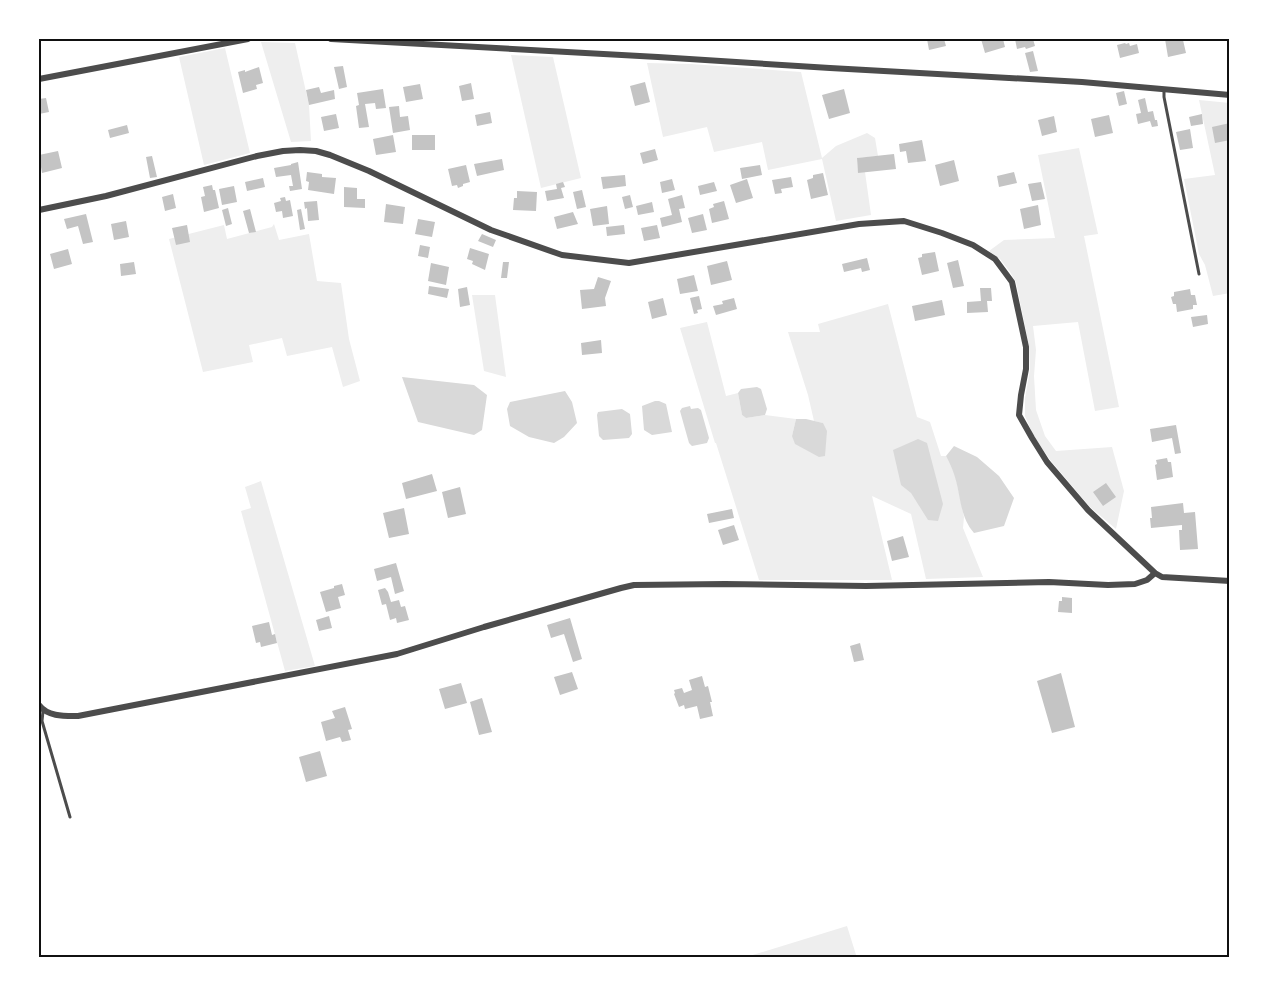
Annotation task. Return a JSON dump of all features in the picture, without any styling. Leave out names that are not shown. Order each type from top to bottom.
[{"type":"street","points":[[39,79],[248,39]]},
{"type":"street","points":[[331,39],[1082,82],[1230,95]]},
{"type":"street","points":[[39,210],[106,196],[257,156],[300,150],[330,155],[369,171],[491,230],[562,255],[630,263],[859,224],[904,221],[973,245],[995,259],[1012,282],[1026,347],[1026,369],[1019,415],[1047,462],[1088,510],[1162,577],[1230,581]]},
{"type":"street","points":[[41,708],[58,715],[78,716],[397,654],[634,585],[866,586],[1049,582],[1108,585],[1135,584],[1147,580],[1155,573]]},
{"type":"lane","points":[[1165,88],[1164,97],[1199,274]]},
{"type":"lane","points":[[41,708],[42,720],[70,817]]},
{"type":"shaded area","points":[[261,42],[295,43],[309,105],[311,141],[291,142]]},
{"type":"shaded area","points":[[225,48],[250,153],[204,165],[179,57]]},
{"type":"shaded area","points":[[511,55],[553,57],[581,178],[541,188]]},
{"type":"shaded area","points":[[647,63],[801,72],[822,158],[836,146],[867,133],[875,138],[878,156],[857,158],[858,172],[865,172],[871,215],[836,221],[822,159],[768,170],[762,142],[714,152],[707,127],[663,137]]},
{"type":"shaded area","points":[[1199,100],[1230,103],[1230,293],[1213,296],[1205,265],[1199,254],[1184,179],[1215,175]]},
{"type":"shaded area","points":[[1079,148],[1098,234],[1084,236],[1119,407],[1095,411],[1078,322],[1033,326],[1036,350],[1034,376],[1036,410],[1045,436],[1056,451],[1112,447],[1124,491],[1116,529],[1090,507],[1034,437],[1025,416],[1025,398],[1030,370],[1029,346],[1016,282],[1000,259],[989,251],[1004,240],[1055,238],[1038,155]]},
{"type":"shaded area","points":[[274,224],[279,240],[309,234],[317,281],[341,283],[349,339],[360,381],[343,387],[332,347],[287,356],[282,338],[249,345],[253,362],[203,372],[169,239],[224,225],[227,239],[272,227]]},
{"type":"shaded area","points":[[472,295],[495,295],[506,377],[484,371]]},
{"type":"shaded area","points":[[888,304],[917,417],[930,422],[941,456],[946,456],[955,474],[964,517],[963,528],[983,577],[926,579],[911,514],[872,496],[892,580],[759,580],[680,328],[707,322],[726,396],[738,393],[742,415],[746,418],[765,415],[796,419],[792,436],[823,423],[814,421],[788,332],[820,332],[818,324]]},
{"type":"shaded area","points":[[402,377],[474,385],[487,395],[482,430],[474,435],[418,422]]},
{"type":"shaded area","points":[[757,387],[761,389],[767,409],[765,415],[746,418],[742,415],[738,393],[741,389]]},
{"type":"shaded area","points":[[565,391],[572,402],[577,423],[564,437],[554,443],[529,437],[510,426],[507,409],[510,402]]},
{"type":"shaded area","points":[[655,401],[666,404],[672,432],[652,435],[644,430],[642,406]]},
{"type":"shaded area","points":[[690,406],[691,409],[701,410],[709,438],[707,443],[692,446],[689,443],[680,411]]},
{"type":"shaded area","points":[[622,409],[630,414],[632,434],[629,438],[603,440],[599,436],[598,412]]},
{"type":"shaded area","points":[[796,419],[823,423],[827,431],[825,456],[819,457],[795,444],[792,436]]},
{"type":"shaded area","points":[[918,439],[927,443],[943,504],[938,521],[928,520],[911,493],[901,485],[893,450]]},
{"type":"shaded area","points":[[954,446],[977,457],[999,476],[1014,498],[1004,526],[974,533],[969,526],[963,512],[954,474],[946,456]]},
{"type":"shaded area","points":[[261,481],[315,666],[285,671],[241,511],[251,508],[245,487]]},
{"type":"shaded area","points":[[847,926],[857,958],[743,958]]},
{"type":"building","points":[[927,39],[944,39],[946,46],[929,50]]},
{"type":"building","points":[[981,39],[1003,39],[1005,47],[985,53]]},
{"type":"building","points":[[1015,39],[1033,39],[1035,46],[1017,49]]},
{"type":"building","points":[[1165,39],[1183,40],[1186,53],[1168,57]]},
{"type":"building","points":[[1129,43],[1130,46],[1137,44],[1139,53],[1120,58],[1117,45]]},
{"type":"building","points":[[1033,51],[1038,71],[1030,72],[1025,53]]},
{"type":"building","points":[[343,66],[347,87],[339,89],[334,67]]},
{"type":"building","points":[[259,67],[263,83],[256,85],[257,89],[243,93],[238,72]]},
{"type":"building","points":[[645,82],[650,102],[635,106],[630,86]]},
{"type":"building","points":[[471,83],[474,99],[462,101],[459,86]]},
{"type":"building","points":[[420,84],[423,99],[406,102],[403,87]]},
{"type":"building","points":[[319,87],[321,93],[334,90],[335,99],[309,105],[306,90]]},
{"type":"building","points":[[383,89],[386,108],[376,109],[375,103],[365,104],[369,127],[359,128],[357,93]]},
{"type":"building","points":[[844,89],[850,113],[829,119],[822,95]]},
{"type":"building","points":[[1124,91],[1127,104],[1119,106],[1116,93]]},
{"type":"building","points":[[46,98],[49,112],[39,114],[39,99]]},
{"type":"building","points":[[1145,98],[1148,112],[1153,111],[1158,126],[1152,127],[1150,121],[1138,124],[1136,114],[1141,113],[1138,100]]},
{"type":"building","points":[[399,106],[400,117],[408,116],[410,130],[393,133],[389,107]]},
{"type":"building","points":[[490,112],[492,123],[477,126],[475,115]]},
{"type":"building","points":[[336,114],[339,128],[324,131],[321,117]]},
{"type":"building","points":[[1202,114],[1203,124],[1191,126],[1189,117]]},
{"type":"building","points":[[1109,115],[1113,133],[1095,137],[1091,119]]},
{"type":"building","points":[[1054,116],[1057,132],[1042,136],[1038,120]]},
{"type":"building","points":[[1230,123],[1230,140],[1215,143],[1212,127]]},
{"type":"building","points":[[127,125],[129,133],[110,138],[108,130]]},
{"type":"building","points":[[1190,129],[1193,148],[1180,150],[1176,132]]},
{"type":"building","points":[[393,135],[396,152],[376,155],[373,139]]},
{"type":"building","points":[[412,135],[435,135],[435,150],[412,150]]},
{"type":"building","points":[[922,140],[926,161],[908,163],[906,151],[900,152],[899,144]]},
{"type":"building","points":[[655,149],[658,160],[643,164],[640,153]]},
{"type":"building","points":[[58,151],[62,168],[42,173],[39,155]]},
{"type":"building","points":[[894,154],[896,169],[858,173],[857,158]]},
{"type":"building","points":[[152,156],[157,177],[150,178],[146,157]]},
{"type":"building","points":[[502,159],[504,170],[477,176],[474,164]]},
{"type":"building","points":[[954,160],[959,181],[940,186],[935,165]]},
{"type":"building","points":[[298,162],[302,189],[290,191],[289,186],[293,186],[291,175],[276,177],[274,168]]},
{"type":"building","points":[[466,165],[470,182],[458,188],[457,185],[452,186],[448,169]]},
{"type":"building","points":[[760,165],[762,175],[742,179],[740,168]]},
{"type":"building","points":[[307,172],[322,174],[322,177],[336,178],[334,194],[308,190]]},
{"type":"building","points":[[1014,172],[1017,183],[999,187],[997,176]]},
{"type":"building","points":[[823,173],[828,195],[811,199],[807,180],[813,178],[813,175]]},
{"type":"building","points":[[625,175],[626,186],[603,189],[601,177]]},
{"type":"building","points":[[791,177],[793,187],[781,189],[782,193],[775,194],[772,180]]},
{"type":"building","points":[[263,178],[265,187],[247,191],[245,182]]},
{"type":"building","points":[[672,179],[675,190],[662,193],[660,182]]},
{"type":"building","points":[[747,179],[753,198],[736,203],[730,185]]},
{"type":"building","points":[[563,182],[565,187],[561,188],[564,198],[547,201],[545,191],[557,189],[556,184]]},
{"type":"building","points":[[714,182],[717,191],[700,195],[698,186]]},
{"type":"building","points":[[1041,182],[1045,199],[1032,201],[1028,184]]},
{"type":"building","points":[[212,185],[219,208],[204,212],[201,197],[205,196],[203,187]]},
{"type":"building","points":[[234,186],[237,202],[222,205],[219,189]]},
{"type":"building","points":[[344,187],[357,188],[357,199],[365,199],[365,208],[344,207]]},
{"type":"building","points":[[582,190],[586,207],[577,209],[573,192]]},
{"type":"building","points":[[517,191],[537,192],[536,211],[513,210]]},
{"type":"building","points":[[173,194],[176,208],[165,211],[162,197]]},
{"type":"building","points":[[630,195],[633,207],[625,209],[622,197]]},
{"type":"building","points":[[682,195],[685,208],[679,209],[682,222],[662,227],[660,218],[672,215],[668,199]]},
{"type":"building","points":[[285,197],[286,201],[290,200],[293,216],[283,218],[282,211],[276,212],[274,203]]},
{"type":"building","points":[[317,201],[319,220],[308,221],[304,202]]},
{"type":"building","points":[[724,201],[729,219],[712,223],[709,209],[714,207],[713,204]]},
{"type":"building","points":[[652,202],[654,212],[638,215],[636,206]]},
{"type":"building","points":[[386,204],[405,207],[403,224],[384,222]]},
{"type":"building","points":[[1038,205],[1041,225],[1024,229],[1020,209]]},
{"type":"building","points":[[607,206],[609,224],[593,226],[590,209]]},
{"type":"building","points":[[228,208],[232,224],[226,226],[222,210]]},
{"type":"building","points":[[250,209],[256,232],[249,233],[243,211]]},
{"type":"building","points":[[301,209],[305,229],[300,230],[297,210]]},
{"type":"building","points":[[573,212],[578,224],[557,229],[554,217]]},
{"type":"building","points":[[86,214],[93,242],[83,244],[78,226],[67,229],[64,219]]},
{"type":"building","points":[[703,214],[707,230],[692,233],[688,218]]},
{"type":"building","points":[[418,219],[435,222],[432,237],[415,234]]},
{"type":"building","points":[[126,221],[129,237],[114,240],[111,224]]},
{"type":"building","points":[[187,225],[190,242],[176,245],[172,228]]},
{"type":"building","points":[[624,225],[625,234],[607,236],[606,227]]},
{"type":"building","points":[[657,225],[660,238],[644,241],[641,228]]},
{"type":"building","points":[[482,234],[496,240],[493,247],[478,241]]},
{"type":"building","points":[[420,245],[430,247],[428,258],[418,256]]},
{"type":"building","points":[[470,248],[489,254],[485,270],[467,259]]},
{"type":"building","points":[[68,249],[72,264],[54,269],[50,254]]},
{"type":"building","points":[[935,252],[939,271],[922,275],[918,258],[922,257],[922,254]]},
{"type":"building","points":[[867,258],[870,270],[862,272],[861,268],[844,272],[842,264]]},
{"type":"building","points":[[958,260],[964,286],[953,288],[947,263]]},
{"type":"building","points":[[727,261],[732,280],[711,285],[707,266]]},
{"type":"building","points":[[134,262],[136,274],[121,276],[120,264]]},
{"type":"building","points":[[503,262],[509,262],[507,278],[501,278]]},
{"type":"building","points":[[431,263],[449,267],[446,285],[428,281]]},
{"type":"building","points":[[694,275],[698,291],[680,294],[677,279]]},
{"type":"building","points":[[598,277],[611,281],[605,298],[606,306],[582,309],[580,290],[594,289]]},
{"type":"building","points":[[429,286],[449,289],[447,298],[428,294]]},
{"type":"building","points":[[467,287],[470,305],[460,307],[458,289]]},
{"type":"building","points":[[980,288],[991,288],[992,301],[987,301],[988,312],[967,313],[967,302],[981,301]]},
{"type":"building","points":[[1190,289],[1191,295],[1195,295],[1197,305],[1193,305],[1193,309],[1177,312],[1176,304],[1173,304],[1171,297],[1174,296],[1174,292]]},
{"type":"building","points":[[699,296],[702,309],[697,310],[698,313],[694,314],[690,298]]},
{"type":"building","points":[[663,298],[667,315],[652,319],[648,302]]},
{"type":"building","points":[[734,298],[737,309],[716,315],[713,306]]},
{"type":"building","points":[[942,300],[945,315],[915,321],[912,306]]},
{"type":"building","points":[[1207,315],[1208,324],[1193,327],[1191,317]]},
{"type":"building","points":[[601,340],[602,353],[582,355],[581,343]]},
{"type":"building","points":[[1176,425],[1181,453],[1175,454],[1172,438],[1152,442],[1150,429]]},
{"type":"building","points":[[1167,458],[1168,462],[1171,462],[1173,477],[1157,480],[1156,460]]},
{"type":"building","points":[[432,474],[437,491],[406,499],[402,483]]},
{"type":"building","points":[[1106,483],[1116,497],[1103,506],[1093,492]]},
{"type":"building","points":[[460,487],[466,514],[448,518],[442,492]]},
{"type":"building","points":[[1183,503],[1184,513],[1195,512],[1198,549],[1180,550],[1179,530],[1182,530],[1182,525],[1151,528],[1151,507]]},
{"type":"building","points":[[404,508],[409,534],[389,538],[383,513]]},
{"type":"building","points":[[732,509],[734,518],[709,523],[707,514]]},
{"type":"building","points":[[734,525],[739,540],[723,545],[718,530]]},
{"type":"building","points":[[903,536],[909,557],[892,561],[887,541]]},
{"type":"building","points":[[396,563],[404,591],[395,594],[391,577],[377,581],[374,569]]},
{"type":"building","points":[[342,584],[345,595],[338,597],[341,608],[326,612],[320,592]]},
{"type":"building","points":[[385,588],[391,602],[399,600],[401,607],[405,606],[409,620],[397,623],[396,618],[390,620],[386,604],[382,605],[378,590]]},
{"type":"building","points":[[1062,597],[1072,598],[1072,613],[1058,612],[1059,601],[1062,601]]},
{"type":"building","points":[[329,616],[332,628],[319,631],[316,620]]},
{"type":"building","points":[[570,618],[582,659],[573,662],[564,634],[551,638],[547,625]]},
{"type":"building","points":[[269,622],[272,635],[275,634],[277,643],[261,647],[260,642],[256,643],[252,626]]},
{"type":"building","points":[[860,643],[864,660],[854,662],[850,646]]},
{"type":"building","points":[[572,672],[578,689],[560,695],[554,677]]},
{"type":"building","points":[[1061,673],[1075,727],[1052,733],[1037,681]]},
{"type":"building","points":[[702,676],[705,687],[708,686],[713,716],[700,719],[697,706],[685,709],[684,705],[679,707],[674,690],[682,688],[684,693],[692,690],[689,680]]},
{"type":"building","points":[[461,683],[467,703],[445,709],[439,689]]},
{"type":"building","points":[[482,698],[492,732],[479,735],[470,702]]},
{"type":"building","points":[[345,707],[352,729],[348,730],[351,740],[342,742],[340,737],[326,741],[321,722],[335,718],[332,711]]},
{"type":"building","points":[[320,751],[327,776],[306,782],[299,757]]}]
